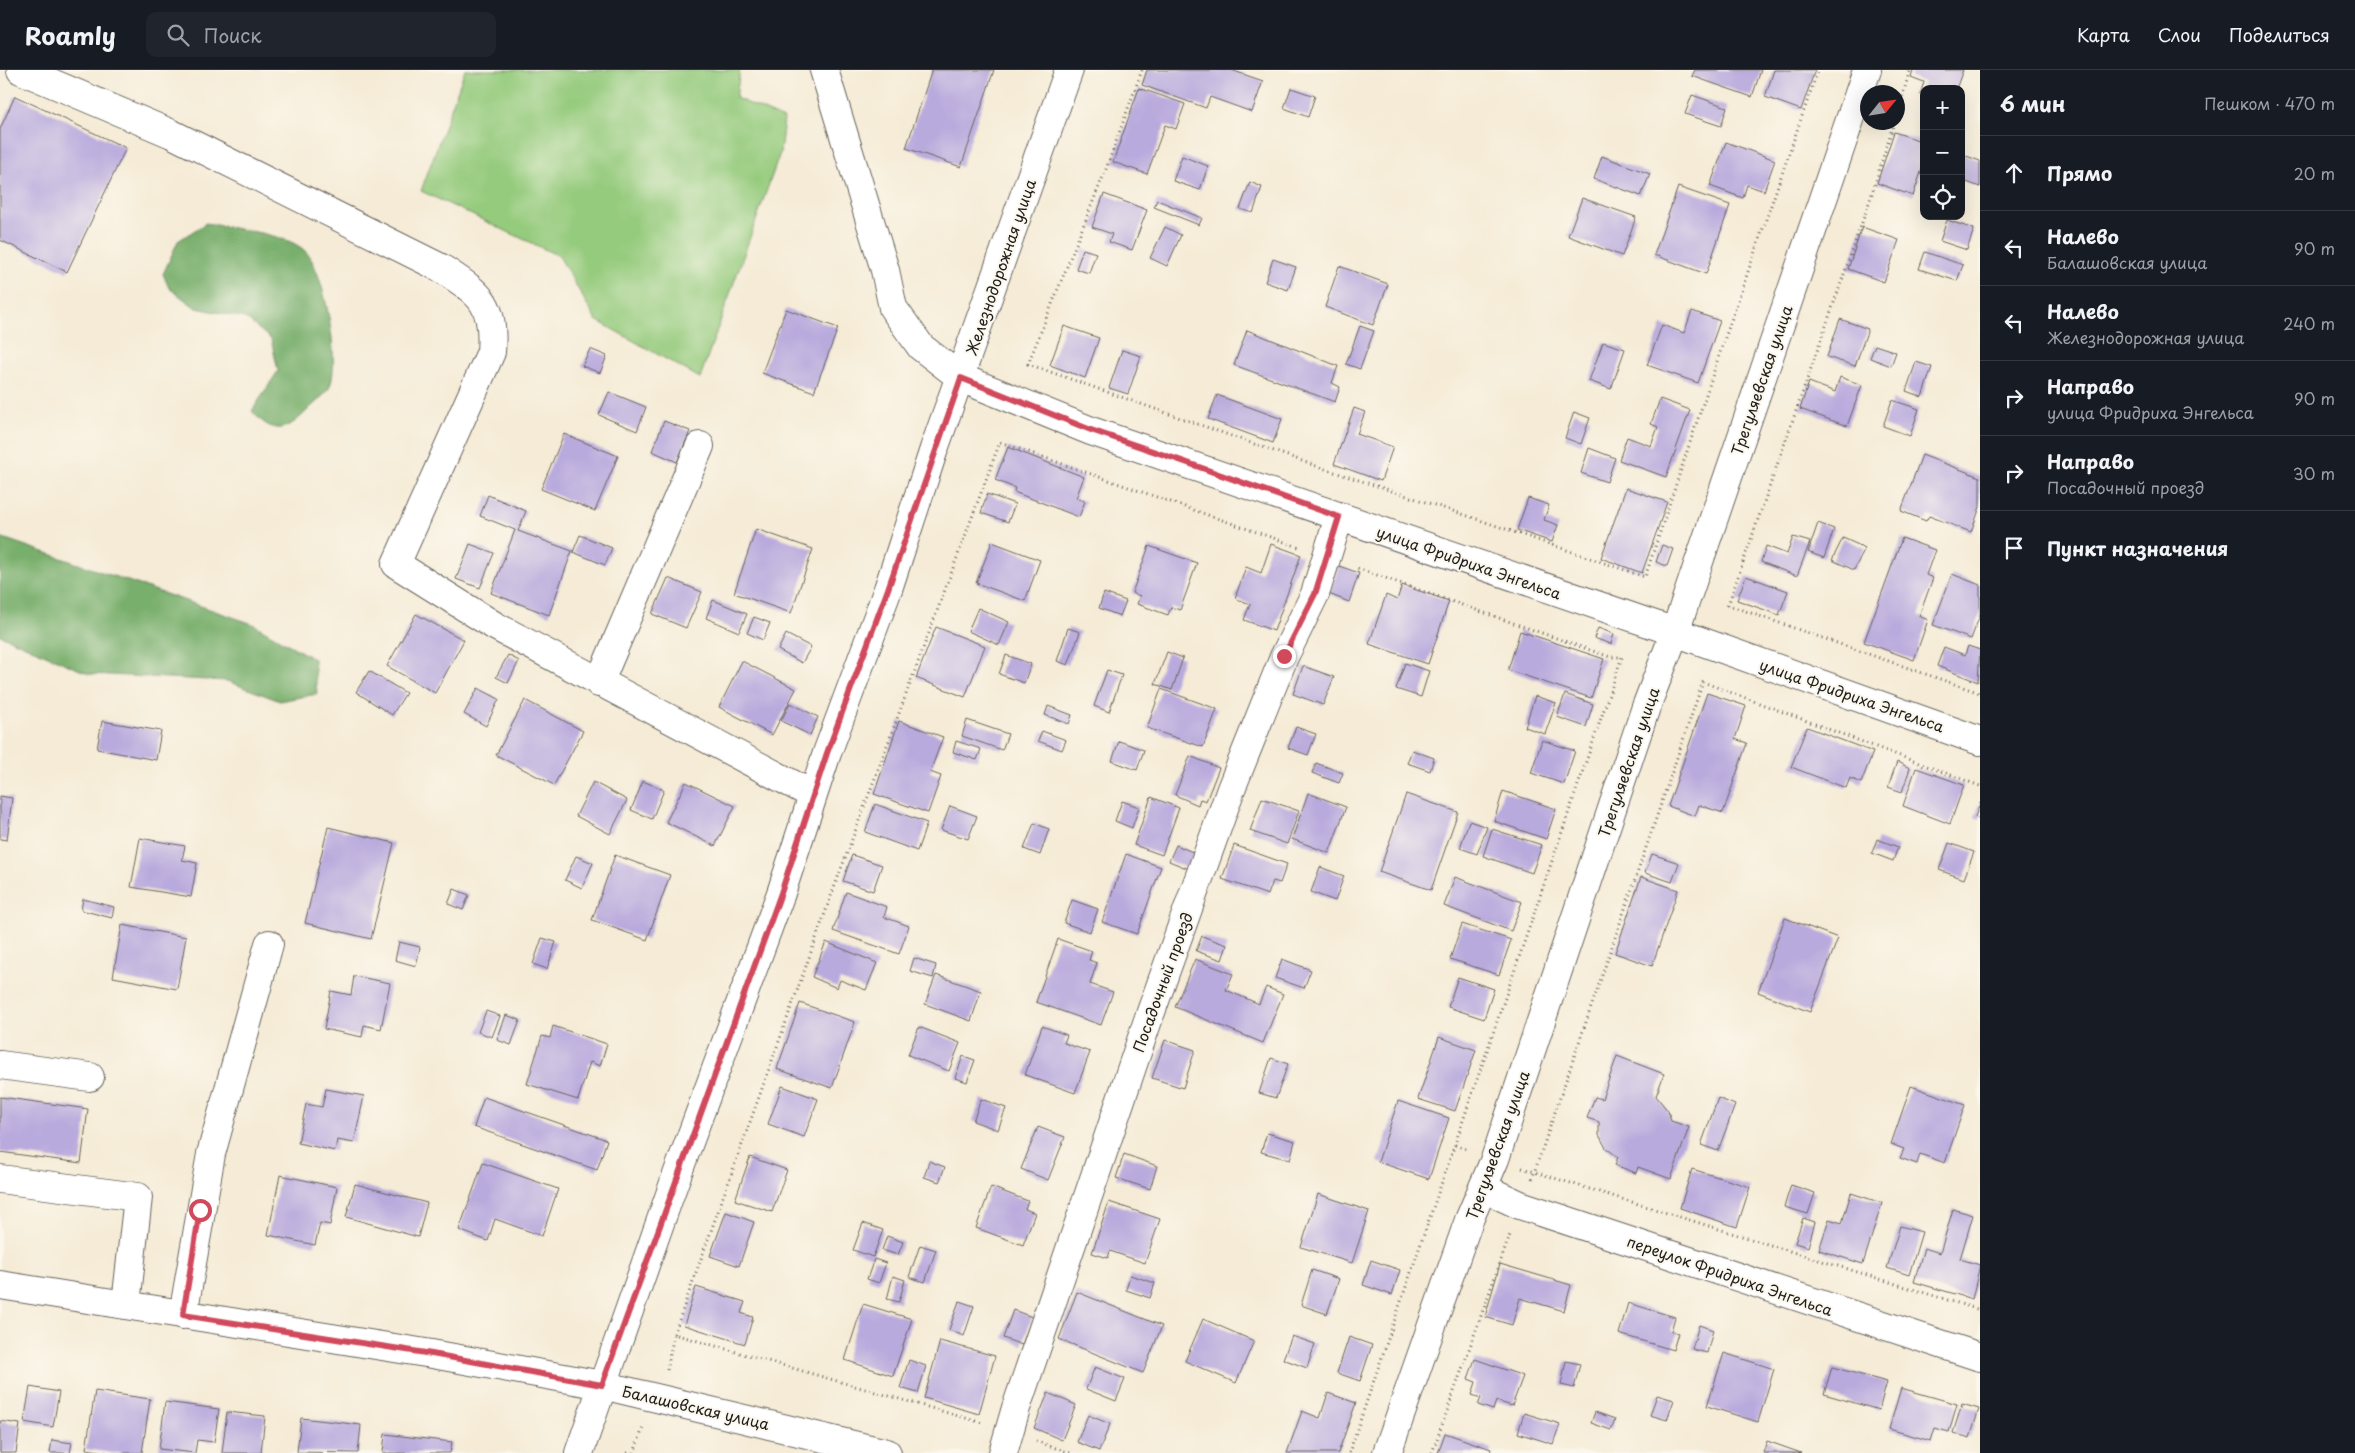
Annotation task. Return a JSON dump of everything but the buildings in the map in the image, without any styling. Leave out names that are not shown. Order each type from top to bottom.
[{"type":"street","points":[[21,70],[172,134],[441,268],[467,286],[488,308],[493,328],[491,352],[396,564],[495,626],[813,795]]},
{"type":"street","name":"улица Фридриха Энгельса","points":[[824,70],[885,270],[893,308],[921,348],[961,378],[1091,430],[1674,632],[1980,741]]},
{"type":"street","name":"Железнодорожная улица","points":[[579,1453],[781,893],[813,795],[1069,70]]},
{"type":"street","name":"Трегуляевская улица","points":[[1386,1453],[1466,1229],[1495,1159],[1641,724],[1866,70]]},
{"type":"street","points":[[600,683],[700,446]]},
{"type":"street","name":"Посадочный проезд","points":[[1003,1453],[1016,1408],[1157,995],[1231,790],[1284,656],[1315,594],[1339,517]]},
{"type":"street","points":[[183,1315],[211,1154],[270,944]]},
{"type":"street","points":[[0,1065],[90,1077]]},
{"type":"street","points":[[0,1179],[138,1197],[126,1304]]},
{"type":"street","name":"переулок Фридриха Энгельса","points":[[1483,1188],[1520,1205],[1980,1358]]},
{"type":"street","name":"Балашовская улица","points":[[0,1285],[432,1354],[602,1385],[887,1453]]},
{"type":"path","points":[[1142,70],[1106,169],[1028,364],[1318,467],[1468,516],[1645,578],[1725,338],[1818,70]]},
{"type":"path","points":[[1905,87],[1910,70]]},
{"type":"path","points":[[1892,130],[1870,200],[1728,605],[1980,693]]},
{"type":"path","points":[[674,1334],[834,888],[1000,442]]},
{"type":"path","points":[[1349,1453],[1622,657]]},
{"type":"path","points":[[1432,1453],[1520,1205],[1535,1172],[1703,682],[1980,786]]},
{"type":"path","points":[[1455,1145],[1535,1172],[1980,1310]]},
{"type":"path","points":[[626,1453],[634,1453]]},
{"type":"green space","points":[[465,70],[740,70],[736,98],[784,119],[780,153],[700,378],[596,320],[559,256],[421,191]]},
{"type":"green space","points":[[206,223],[258,232],[295,244],[304,250],[318,275],[329,317],[332,339],[332,376],[329,388],[325,393],[302,416],[288,426],[275,428],[260,420],[252,411],[278,371],[271,339],[245,318],[196,308],[169,288],[163,274],[178,241]]},
{"type":"green space","points":[[0,537],[253,624],[314,659],[317,694],[280,701],[227,681],[89,674],[0,635]]},
{"type":"route","points":[[200,1210],[183,1315],[432,1354],[602,1385],[781,893],[827,753],[888,589],[934,449],[961,378],[1091,430],[1339,517],[1315,594],[1284,656]]}]
